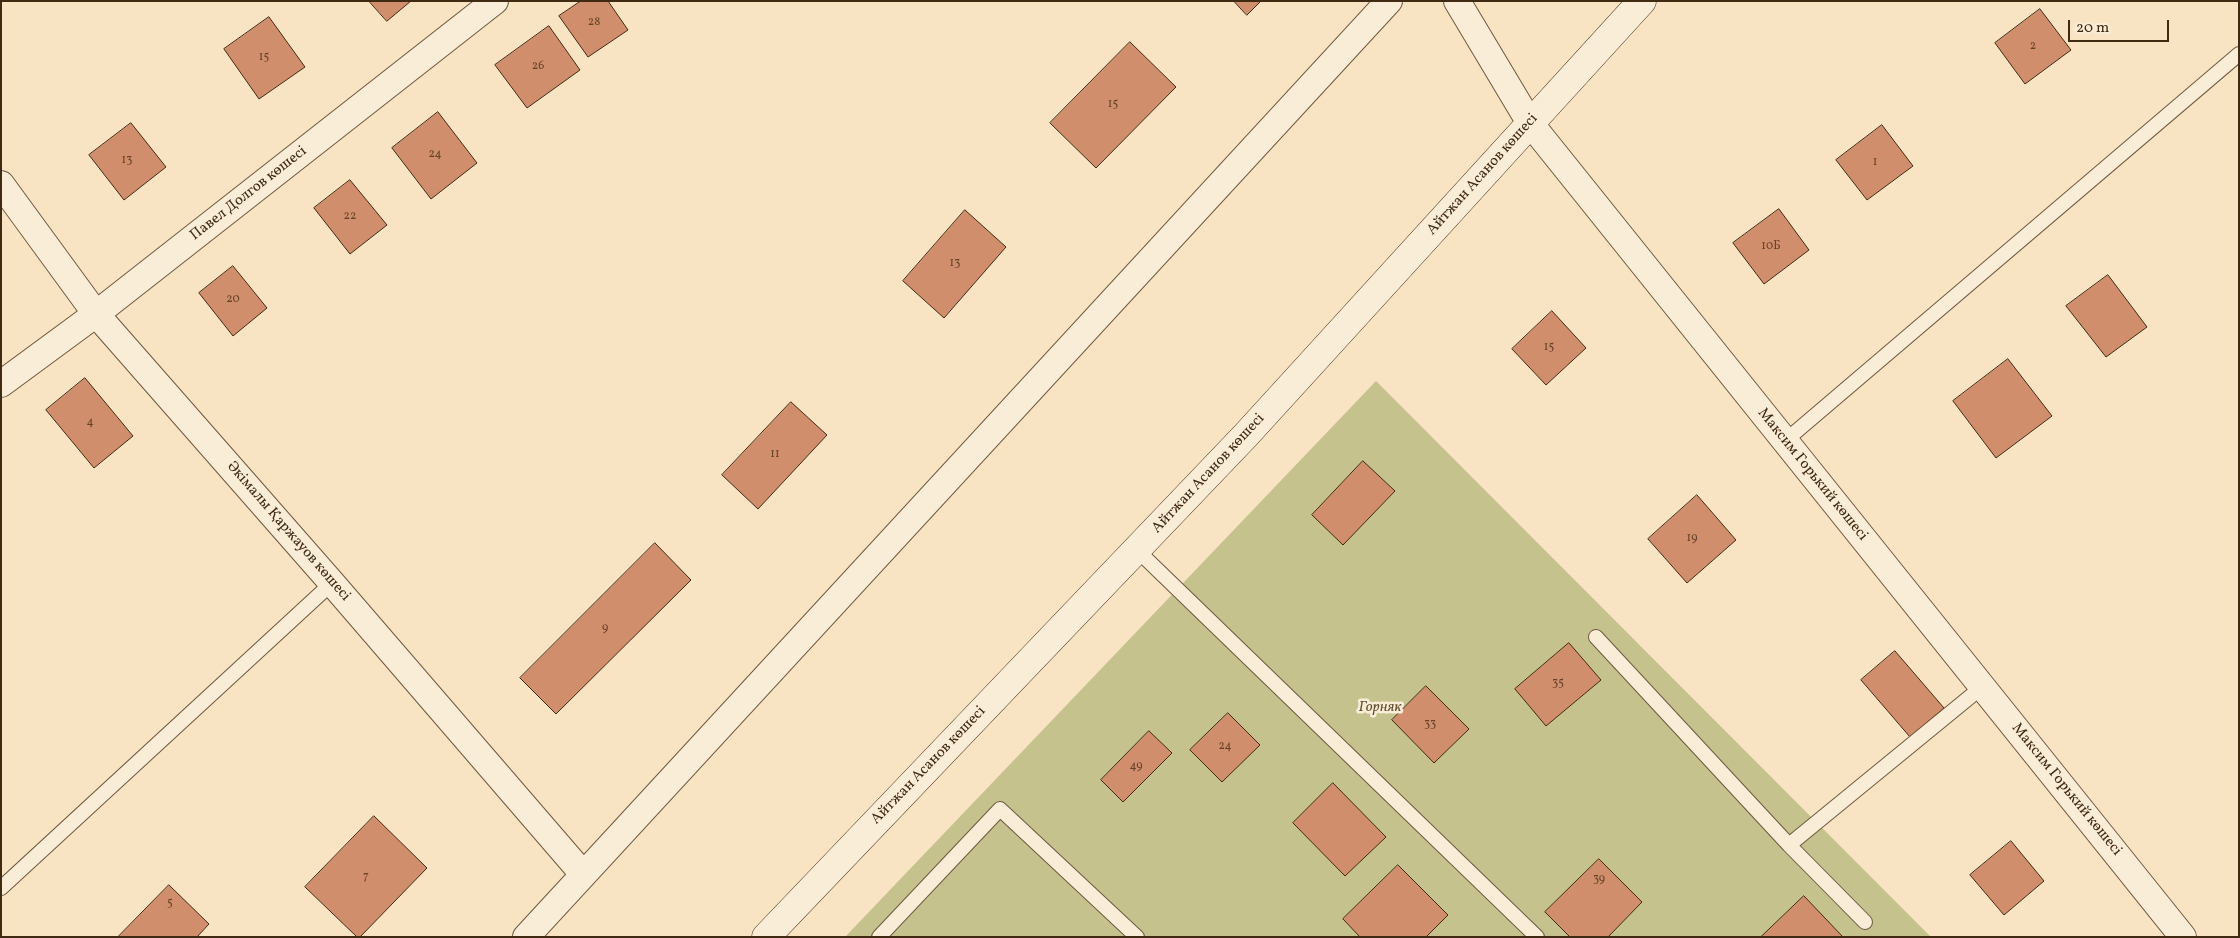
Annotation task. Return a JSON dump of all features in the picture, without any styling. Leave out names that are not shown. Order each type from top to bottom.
[{"type":"street","name":"Павел Долгов көшесі","points":[[1,384],[96,314],[495,1]]},
{"type":"street","points":[[526,937],[1389,1]]},
{"type":"street","name":"Максим Горький көшесі","points":[[1457,1],[1530,123],[2183,937]]},
{"type":"street","name":"Айтжан Асанов көшесі","points":[[766,937],[1246,436],[1642,1]]},
{"type":"street","name":"Әкімалы Қаржауов көшесі","points":[[1,184],[96,314],[332,583],[583,874]]},
{"type":"lane","points":[[1785,441],[2239,54]]},
{"type":"lane","points":[[1137,550],[1537,937]]},
{"type":"lane","points":[[1,888],[332,583]]},
{"type":"lane","points":[[1596,637],[1789,845],[1865,922]]},
{"type":"lane","points":[[1789,845],[1982,687]]},
{"type":"lane","points":[[879,937],[1000,808],[1137,937]]},
{"type":"green space","name":"Горняк","points":[[1376,381],[1931,937],[845,937]]},
{"type":"building","points":[[369,1],[411,1],[387,21]]},
{"type":"building","points":[[581,1],[608,1],[628,30],[588,57],[559,16]]},
{"type":"building","points":[[1234,1],[1261,1],[1247,15]]},
{"type":"building","points":[[2040,9],[2071,50],[2025,84],[1995,43]]},
{"type":"building","points":[[269,17],[305,67],[259,99],[224,49]]},
{"type":"building","points":[[549,26],[580,70],[527,108],[495,65]]},
{"type":"building","points":[[1130,42],[1176,87],[1096,168],[1050,123]]},
{"type":"building","points":[[438,112],[477,163],[431,199],[392,148]]},
{"type":"building","points":[[131,123],[166,167],[124,200],[89,155]]},
{"type":"building","points":[[1882,125],[1913,166],[1867,200],[1836,160]]},
{"type":"building","points":[[350,180],[387,225],[350,254],[314,208]]},
{"type":"building","points":[[1779,209],[1809,250],[1764,284],[1733,243]]},
{"type":"building","points":[[965,210],[1006,247],[944,318],[903,281]]},
{"type":"building","points":[[233,266],[267,308],[233,336],[199,293]]},
{"type":"building","points":[[2108,275],[2147,327],[2106,357],[2066,306]]},
{"type":"building","points":[[1552,311],[1586,348],[1546,385],[1512,349]]},
{"type":"building","points":[[2008,359],[2052,416],[1996,458],[1953,401]]},
{"type":"building","points":[[85,378],[133,436],[94,468],[46,410]]},
{"type":"building","points":[[791,402],[827,435],[758,509],[722,475]]},
{"type":"building","points":[[1363,461],[1395,491],[1343,545],[1312,515]]},
{"type":"building","points":[[1697,495],[1736,540],[1687,583],[1648,539]]},
{"type":"building","points":[[655,543],[691,580],[556,714],[520,678]]},
{"type":"building","points":[[1569,643],[1601,680],[1546,726],[1515,689]]},
{"type":"building","points":[[1895,651],[1944,708],[1910,737],[1861,680]]},
{"type":"building","points":[[1426,686],[1469,729],[1434,763],[1392,720]]},
{"type":"building","points":[[1228,713],[1260,745],[1222,782],[1190,750]]},
{"type":"building","points":[[1149,731],[1172,753],[1123,802],[1101,780]]},
{"type":"building","points":[[1333,783],[1386,837],[1345,876],[1293,823]]},
{"type":"building","points":[[374,816],[427,868],[360,937],[357,937],[305,887]]},
{"type":"building","points":[[2011,841],[2044,881],[2004,915],[1970,875]]},
{"type":"building","points":[[1599,859],[1642,902],[1608,937],[1570,937],[1545,912]]},
{"type":"building","points":[[1398,865],[1448,915],[1426,937],[1360,937],[1343,919]]},
{"type":"building","points":[[169,885],[209,924],[197,937],[118,937]]},
{"type":"building","points":[[1804,896],[1843,937],[1761,937]]}]
